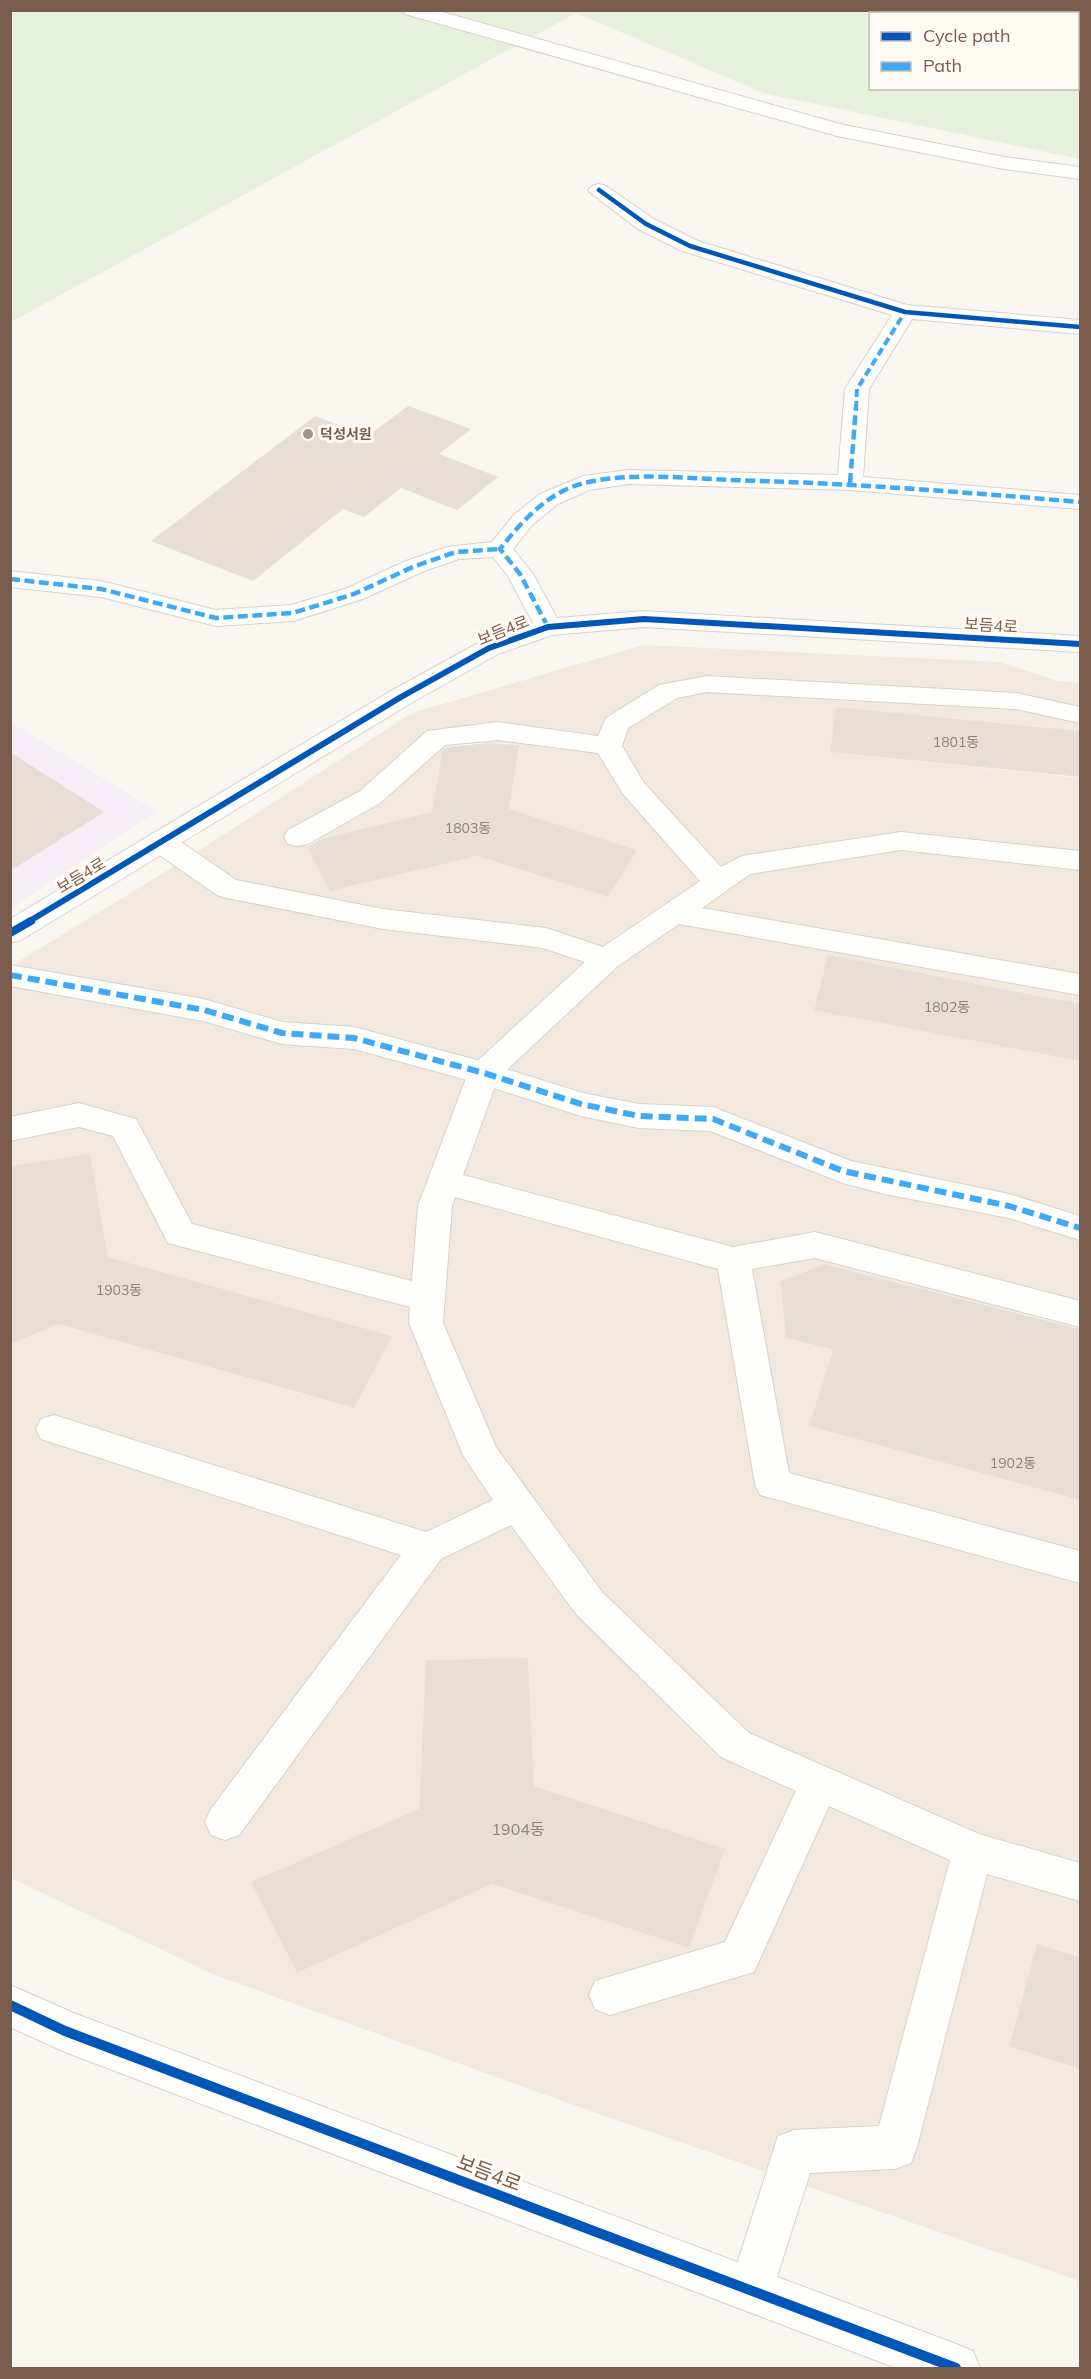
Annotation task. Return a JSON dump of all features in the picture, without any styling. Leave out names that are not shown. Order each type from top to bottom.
[{"type":"street","points":[[412,10],[837,130],[1004,163],[1080,173]]},
{"type":"street","points":[[599,190],[646,224],[690,246],[905,312],[1080,327]]},
{"type":"street","points":[[850,483],[857,390],[905,312]]},
{"type":"street","points":[[10,579],[101,589],[216,618],[293,613],[354,594],[415,566],[456,552],[500,549],[523,520],[549,499],[583,483],[629,477],[850,483],[1080,502]]},
{"type":"street","points":[[500,549],[520,574],[548,627]]},
{"type":"street","name":"보듬4로","points":[[10,933],[489,648],[548,627],[644,619],[1080,644]]},
{"type":"street","points":[[608,746],[616,724],[660,696],[669,691],[707,684],[1016,701],[1080,716]]},
{"type":"street","points":[[298,837],[370,797],[437,736],[498,731],[608,746]]},
{"type":"street","points":[[608,746],[633,788],[718,882]]},
{"type":"street","points":[[1080,860],[901,841],[742,866],[607,959],[484,1073],[435,1206],[426,1323],[482,1455],[589,1603],[735,1745],[973,1851],[1080,1882]]},
{"type":"street","points":[[161,842],[227,888],[383,919],[546,938],[607,959]]},
{"type":"street","points":[[674,913],[1080,986]]},
{"type":"street","points":[[10,975],[204,1010],[282,1033],[354,1038],[484,1073],[581,1104],[639,1116],[713,1119],[843,1171],[885,1182],[1009,1206],[1080,1228]]},
{"type":"street","points":[[10,1130],[78,1115],[125,1127],[180,1234],[428,1298]]},
{"type":"street","points":[[443,1182],[734,1260],[815,1245],[1080,1314]]},
{"type":"street","points":[[734,1260],[773,1484],[1080,1566]]},
{"type":"street","points":[[54,1430],[428,1548]]},
{"type":"street","points":[[225,1822],[428,1548],[518,1505]]},
{"type":"street","points":[[610,1995],[739,1958],[820,1783]]},
{"type":"street","points":[[752,2289],[794,2152],[895,2147],[973,1851]]},
{"type":"street","name":"보듬4로","points":[[10,2005],[65,2031],[957,2368]]},
{"type":"shaded area","points":[[644,645],[999,662],[1058,681],[1080,683],[1080,731],[836,707],[830,752],[1080,778],[1080,1004],[828,955],[814,1009],[1080,1061],[1080,1328],[824,1264],[780,1283],[786,1338],[1080,1415],[1080,1421],[832,1355],[809,1426],[1080,1500],[1080,1957],[1037,1944],[1009,2045],[1080,2069],[1080,2281],[568,2103],[215,1975],[11,1878],[11,1345],[58,1324],[353,1408],[392,1336],[108,1257],[90,1154],[11,1166],[11,966],[178,864],[412,713]],"holes":[[[445,742],[518,744],[509,809],[637,850],[608,897],[477,856],[330,891],[306,843],[432,812]],[[528,1658],[534,1786],[724,1849],[689,1948],[492,1884],[297,1973],[252,1882],[419,1809],[426,1660]]]},
{"type":"shaded area","points":[[10,722],[157,811],[11,908],[10,908]]},
{"type":"green space","points":[[11,11],[1080,11],[1080,159],[763,93],[576,13],[11,322]]},
{"type":"building","points":[[408,406],[471,429],[439,454],[498,477],[457,510],[401,488],[364,517],[343,509],[253,581],[151,541],[315,416],[368,436]]},
{"type":"building","points":[[836,707],[1080,731],[1080,777],[830,752]]},
{"type":"building","points":[[489,743],[519,745],[509,809],[637,850],[608,897],[477,856],[330,891],[307,847],[321,839],[432,812],[443,750],[446,747]]},
{"type":"building","points":[[10,752],[104,812],[10,871]]},
{"type":"building","points":[[828,955],[1080,1004],[1080,1061],[814,1010]]},
{"type":"building","points":[[90,1154],[108,1257],[392,1336],[354,1408],[58,1324],[10,1345],[10,1166]]},
{"type":"building","points":[[824,1264],[1080,1329],[1080,1500],[809,1426],[833,1350],[786,1338],[780,1282]]},
{"type":"building","points":[[528,1658],[534,1786],[725,1849],[689,1948],[492,1884],[297,1973],[251,1882],[419,1809],[426,1660]]},
{"type":"building","points":[[1037,1944],[1080,1957],[1080,2069],[1009,2046]]},
{"type":"marked path","points":[[850,483],[857,389],[905,312]]},
{"type":"marked path","points":[[548,627],[520,574],[500,549],[523,520],[549,499],[583,483],[629,477],[850,483],[1080,502]]},
{"type":"marked path","points":[[10,579],[101,589],[216,618],[293,613],[354,594],[415,566],[456,552],[500,549]]},
{"type":"marked path","points":[[10,975],[204,1010],[282,1033],[354,1038],[484,1073],[581,1104],[639,1116],[713,1119],[843,1171],[885,1182],[1009,1206],[1080,1228]]},
{"type":"cycle path","points":[[599,190],[646,224],[690,246],[905,312],[1080,327]]},
{"type":"cycle path","points":[[10,933],[401,697],[489,648],[548,627],[644,619],[1080,644]]},
{"type":"cycle path","points":[[10,2005],[65,2031],[956,2368]]},
{"type":"place","name":"덕성서원","points":[[308,434]]}]
